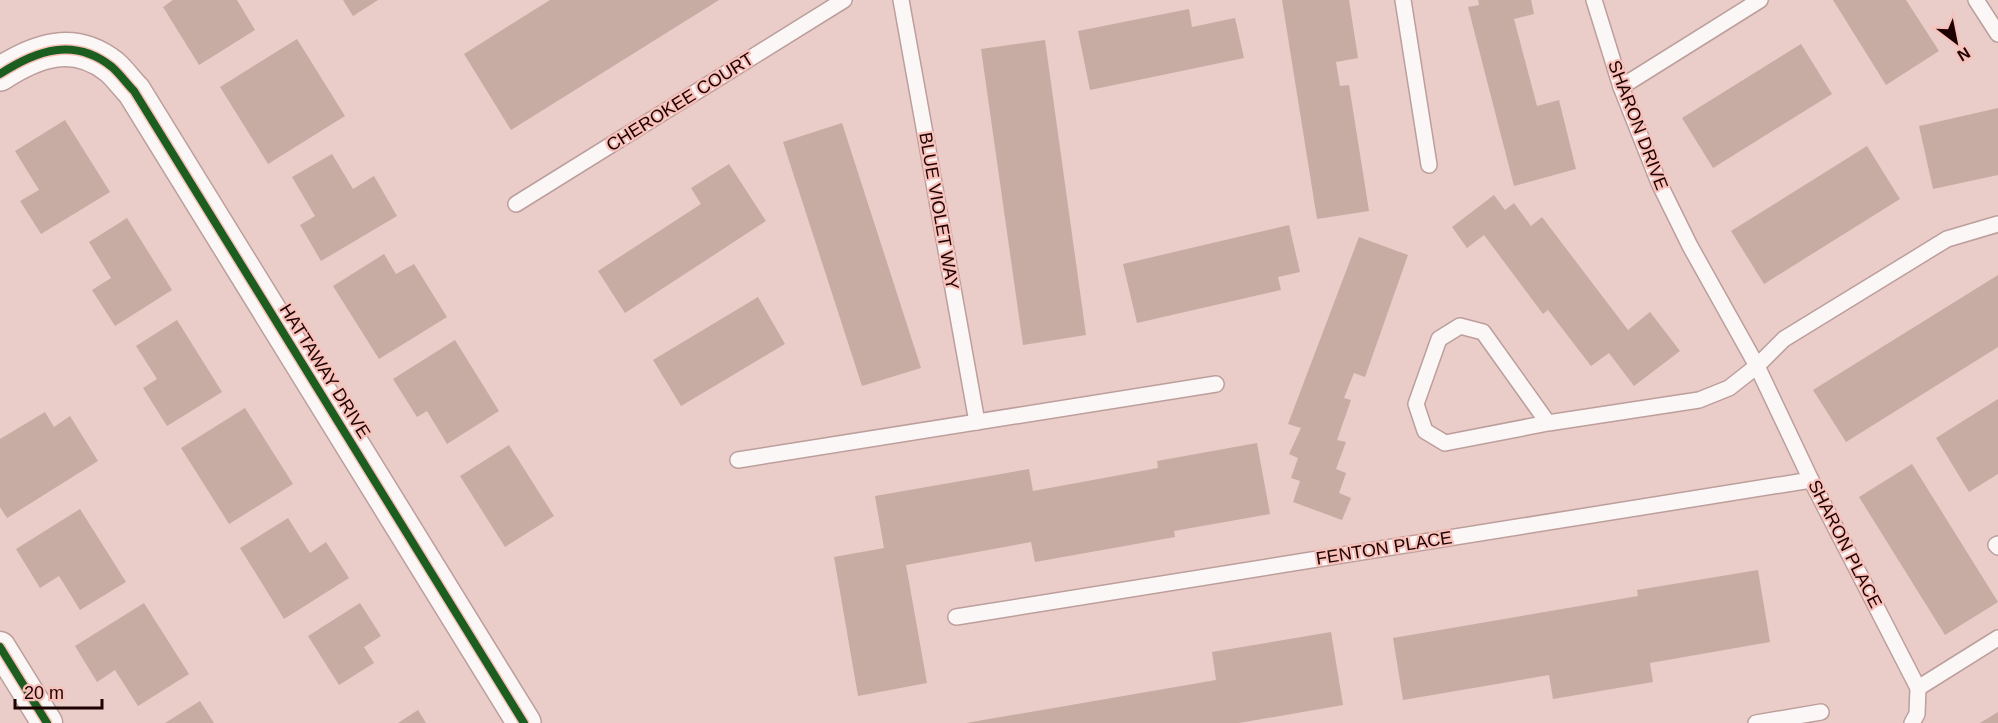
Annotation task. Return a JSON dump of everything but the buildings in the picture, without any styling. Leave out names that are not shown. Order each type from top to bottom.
[{"type":"street","name":"HATTAWAY DRIVE","points":[[0,74],[20,61],[53,49],[83,51],[112,67],[134,91],[524,723]]},
{"type":"street","points":[[0,647],[47,723]]},
{"type":"lane","name":"CHEROKEE COURT","points":[[516,204],[844,0]]},
{"type":"lane","name":"BLUE VIOLET WAY","points":[[901,0],[977,422]]},
{"type":"lane","points":[[1403,0],[1429,165]]},
{"type":"lane","name":"SHARON DRIVE","points":[[1594,0],[1621,87],[1659,183],[1690,246]]},
{"type":"lane","points":[[1621,87],[1760,0]]},
{"type":"lane","points":[[1976,0],[1998,34]]},
{"type":"lane","points":[[1548,423],[1483,333],[1460,326],[1439,339],[1416,404],[1425,431],[1445,442],[1548,423],[1699,400],[1729,388],[1757,366],[1784,339],[1947,239],[1998,224]]},
{"type":"lane","name":"SHARON PLACE","points":[[1690,246],[1757,366],[1811,480],[1918,688]]},
{"type":"lane","points":[[738,460],[1216,384]]},
{"type":"lane","name":"FENTON PLACE","points":[[956,617],[1811,480]]},
{"type":"lane","points":[[1912,723],[1917,714],[1918,688],[1998,638]]},
{"type":"lane","points":[[1756,723],[1821,712]]},
{"type":"cycle path","points":[[0,74],[42,53],[70,50],[84,52],[98,58],[112,67],[134,91],[524,723]]},
{"type":"cycle path","points":[[0,647],[47,723]]}]
